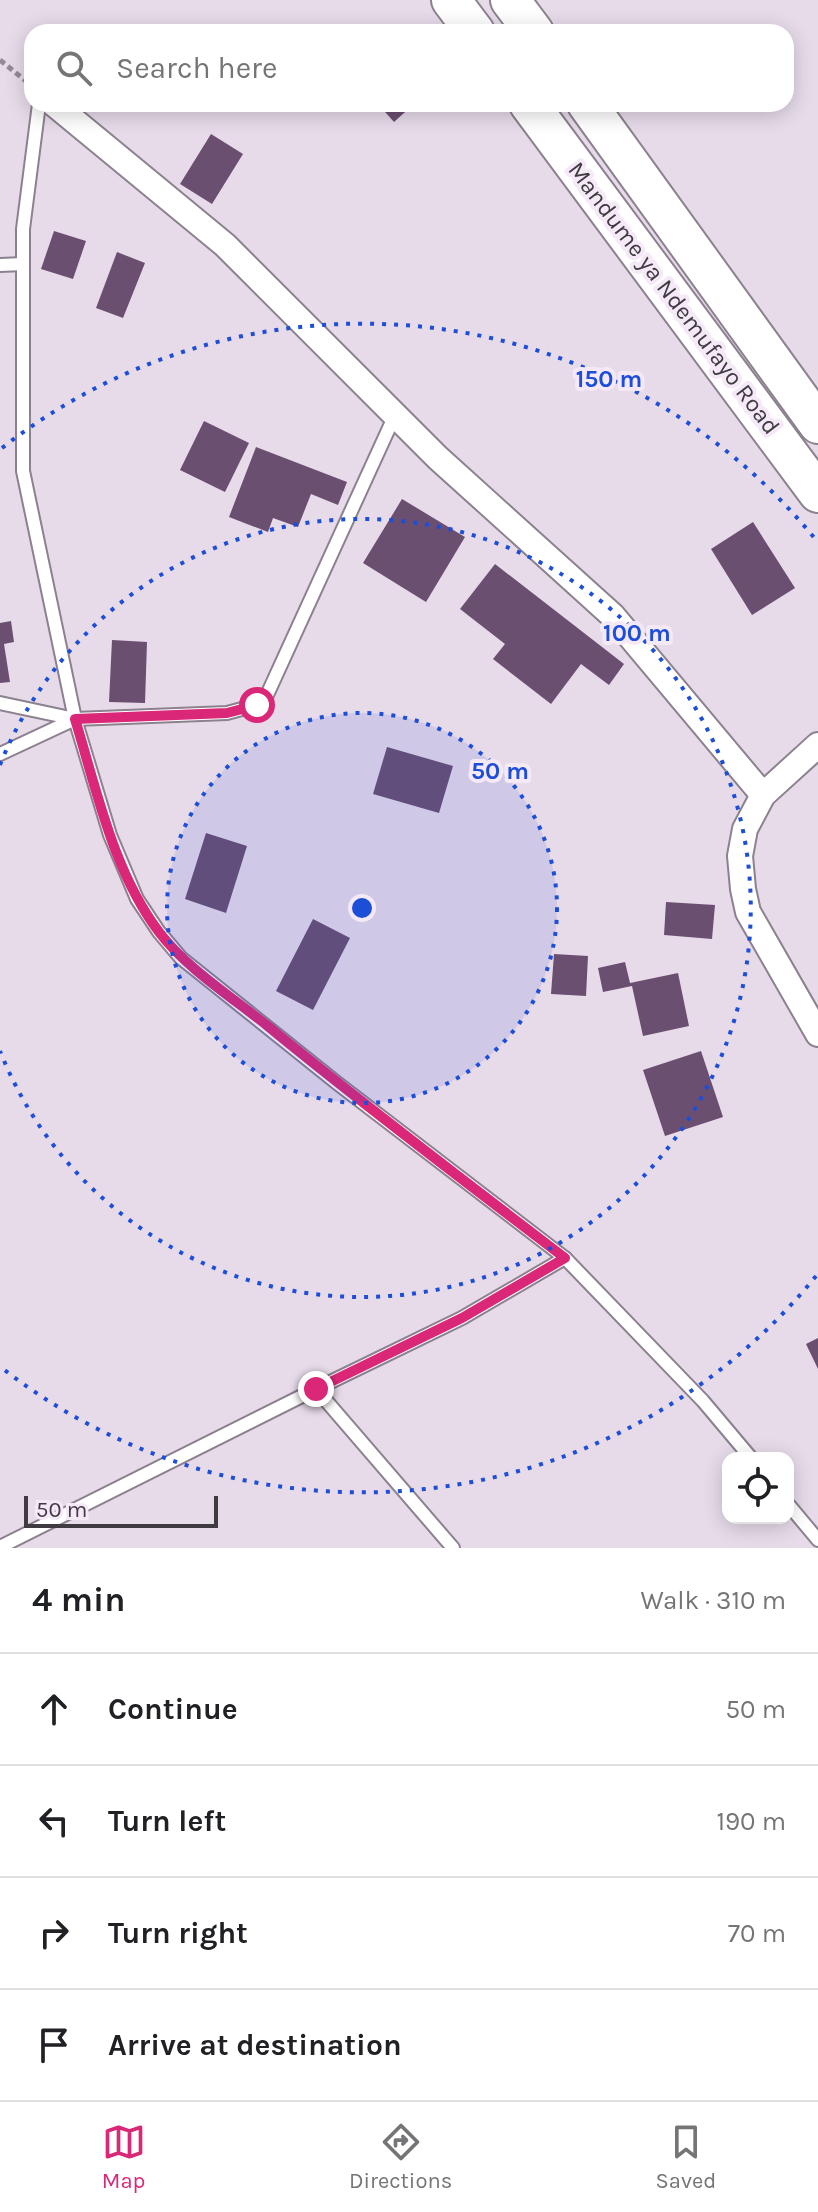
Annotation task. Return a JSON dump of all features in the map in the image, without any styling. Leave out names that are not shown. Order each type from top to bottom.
[{"type":"main road","points":[[451,0],[469,24]]},
{"type":"main road","points":[[510,0],[528,24]]},
{"type":"main road","name":"Mandume ya Ndemufayo Road","points":[[535,112],[818,493]]},
{"type":"main road","name":"Mandume ya Ndemufayo Road","points":[[593,112],[818,424]]},
{"type":"street","points":[[64,112],[225,245],[438,458],[613,616],[763,795]]},
{"type":"street","points":[[818,745],[763,795],[745,829],[740,856],[748,912],[818,1034]]},
{"type":"lane","points":[[38,112],[23,229],[23,471],[75,719],[110,835],[137,899],[181,958],[337,1083],[565,1258],[703,1401],[746,1452]]},
{"type":"lane","points":[[0,265],[23,264]]},
{"type":"lane","points":[[0,703],[75,719],[227,713],[257,705],[267,695],[395,415]]},
{"type":"lane","points":[[0,754],[75,719]]},
{"type":"lane","points":[[0,1547],[462,1318],[565,1258]]},
{"type":"lane","points":[[316,1389],[453,1548]]},
{"type":"lane","points":[[794,1511],[818,1540]]},
{"type":"path","points":[[0,60],[24,80]]},
{"type":"building","points":[[385,112],[405,112],[394,122]]},
{"type":"building","points":[[211,134],[243,154],[212,204],[180,184]]},
{"type":"building","points":[[54,231],[86,241],[73,279],[41,269]]},
{"type":"building","points":[[117,252],[145,263],[123,318],[96,308]]},
{"type":"building","points":[[204,421],[249,443],[225,492],[180,470]]},
{"type":"building","points":[[256,447],[347,482],[338,505],[311,494],[298,527],[273,518],[268,532],[229,517]]},
{"type":"building","points":[[402,499],[465,537],[426,602],[363,563]]},
{"type":"building","points":[[753,522],[795,588],[752,615],[711,549]]},
{"type":"building","points":[[495,564],[624,664],[609,685],[581,664],[551,704],[493,659],[505,644],[460,609]]},
{"type":"building","points":[[11,621],[14,642],[4,644],[10,682],[0,683],[0,623]]},
{"type":"building","points":[[112,640],[147,642],[145,703],[109,702]]},
{"type":"building","points":[[387,747],[453,766],[439,813],[373,794]]},
{"type":"building","points":[[206,833],[247,846],[226,913],[185,899]]},
{"type":"building","points":[[666,902],[715,905],[712,939],[664,935]]},
{"type":"building","points":[[313,919],[350,938],[313,1010],[276,991]]},
{"type":"building","points":[[554,954],[588,956],[586,996],[551,994]]},
{"type":"building","points":[[625,962],[630,983],[678,973],[689,1026],[643,1036],[632,986],[603,992],[598,968]]},
{"type":"building","points":[[701,1051],[723,1117],[665,1136],[643,1070]]},
{"type":"building","points":[[818,1338],[818,1369],[806,1344]]},
{"type":"route","points":[[257,705],[227,713],[75,719],[110,835],[137,899],[181,958],[337,1083],[565,1258],[462,1318],[316,1389]]}]
